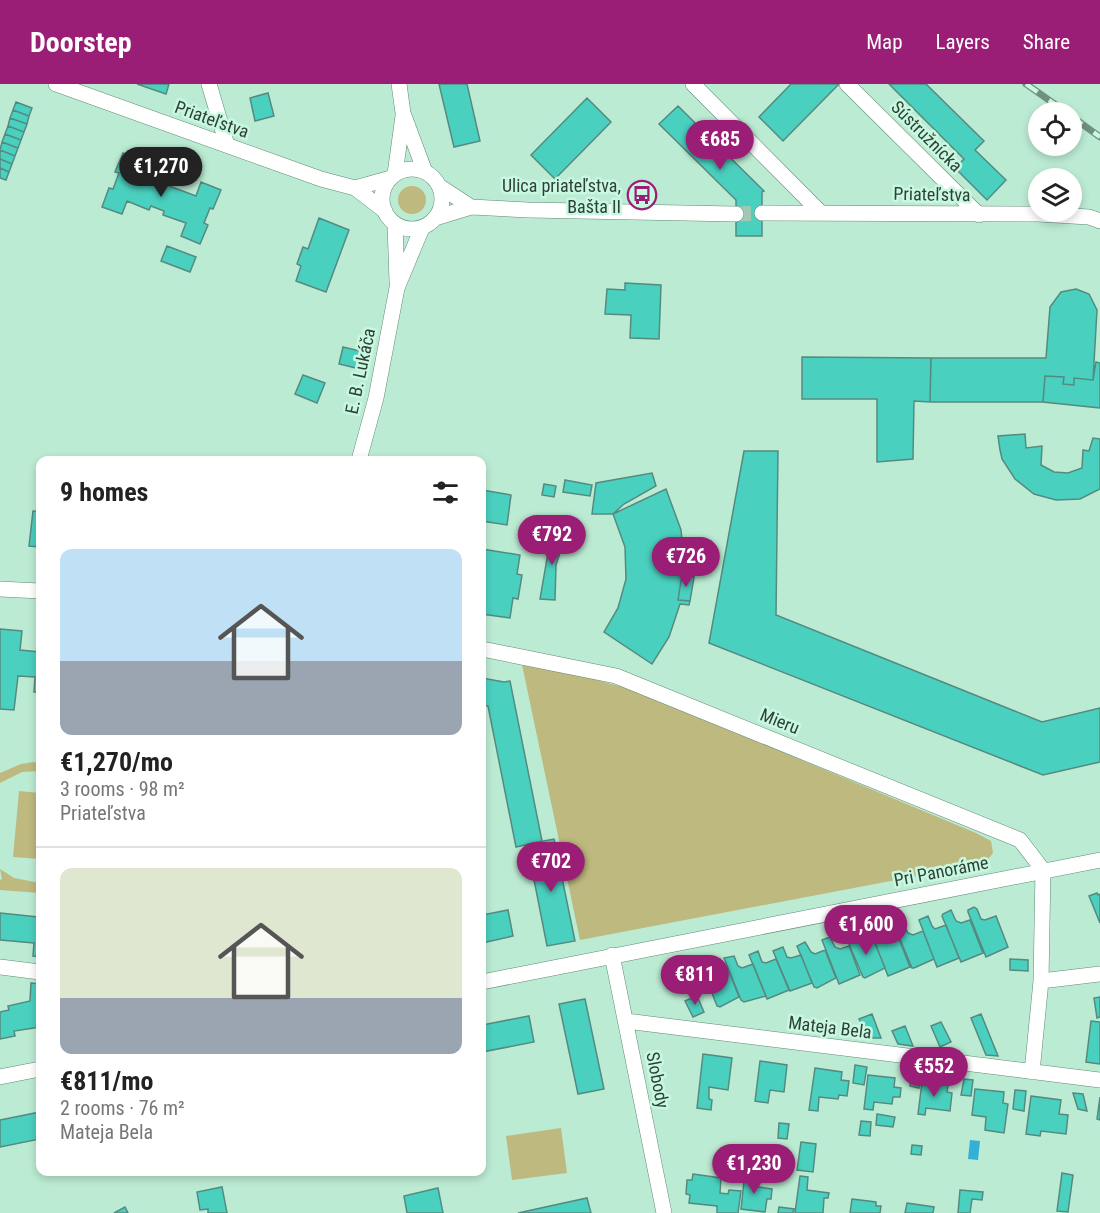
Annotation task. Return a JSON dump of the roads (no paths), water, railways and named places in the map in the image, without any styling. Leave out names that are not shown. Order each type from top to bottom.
[{"type":"street","name":"Priateľstva","points":[[56,84],[321,179],[355,188],[385,211]]},
{"type":"street","points":[[209,84],[227,145]]},
{"type":"street","points":[[399,84],[403,113],[425,172]]},
{"type":"street","points":[[693,84],[819,212]]},
{"type":"street","name":"Sústružnícka","points":[[847,84],[979,215]]},
{"type":"street","points":[[403,113],[393,176],[383,191],[385,211],[395,224],[408,229],[422,228],[435,218],[471,207],[517,210],[736,213]]},
{"type":"street","points":[[355,188],[412,169],[425,172],[439,186],[471,207]]},
{"type":"street","points":[[435,218],[442,204],[439,186]]},
{"type":"street","name":"Priateľstva","points":[[762,213],[979,215],[1038,213],[1089,217],[1100,221]]},
{"type":"street","name":"E. B. Lukáča","points":[[395,224],[397,288]]},
{"type":"street","name":"E. B. Lukáča","points":[[360,456],[376,398],[397,288],[422,228]]},
{"type":"street","points":[[0,589],[36,591]]},
{"type":"street","name":"Mieru","points":[[486,650],[616,676],[1020,840],[1043,870]]},
{"type":"street","name":"Pri Panoráme","points":[[486,981],[1100,860]]},
{"type":"street","points":[[1032,1072],[1041,981],[1043,870]]},
{"type":"street","name":"Slobody","points":[[612,956],[664,1213]]},
{"type":"street","points":[[0,967],[36,972]]},
{"type":"street","points":[[1041,981],[1100,974]]},
{"type":"street","name":"Mateja Bela","points":[[626,1021],[1100,1080]]},
{"type":"street","points":[[0,1077],[36,1070]]},
{"type":"water","points":[[970,1140],[980,1141],[978,1160],[968,1159]]},
{"type":"tunnel","points":[[736,214],[762,213]]},
{"type":"railway","points":[[1026,84],[1052,102]]},
{"type":"railway","points":[[1082,124],[1100,137]]},
{"type":"place","name":"Ulica priateľstva, Bašta II","points":[[642,195]]}]
